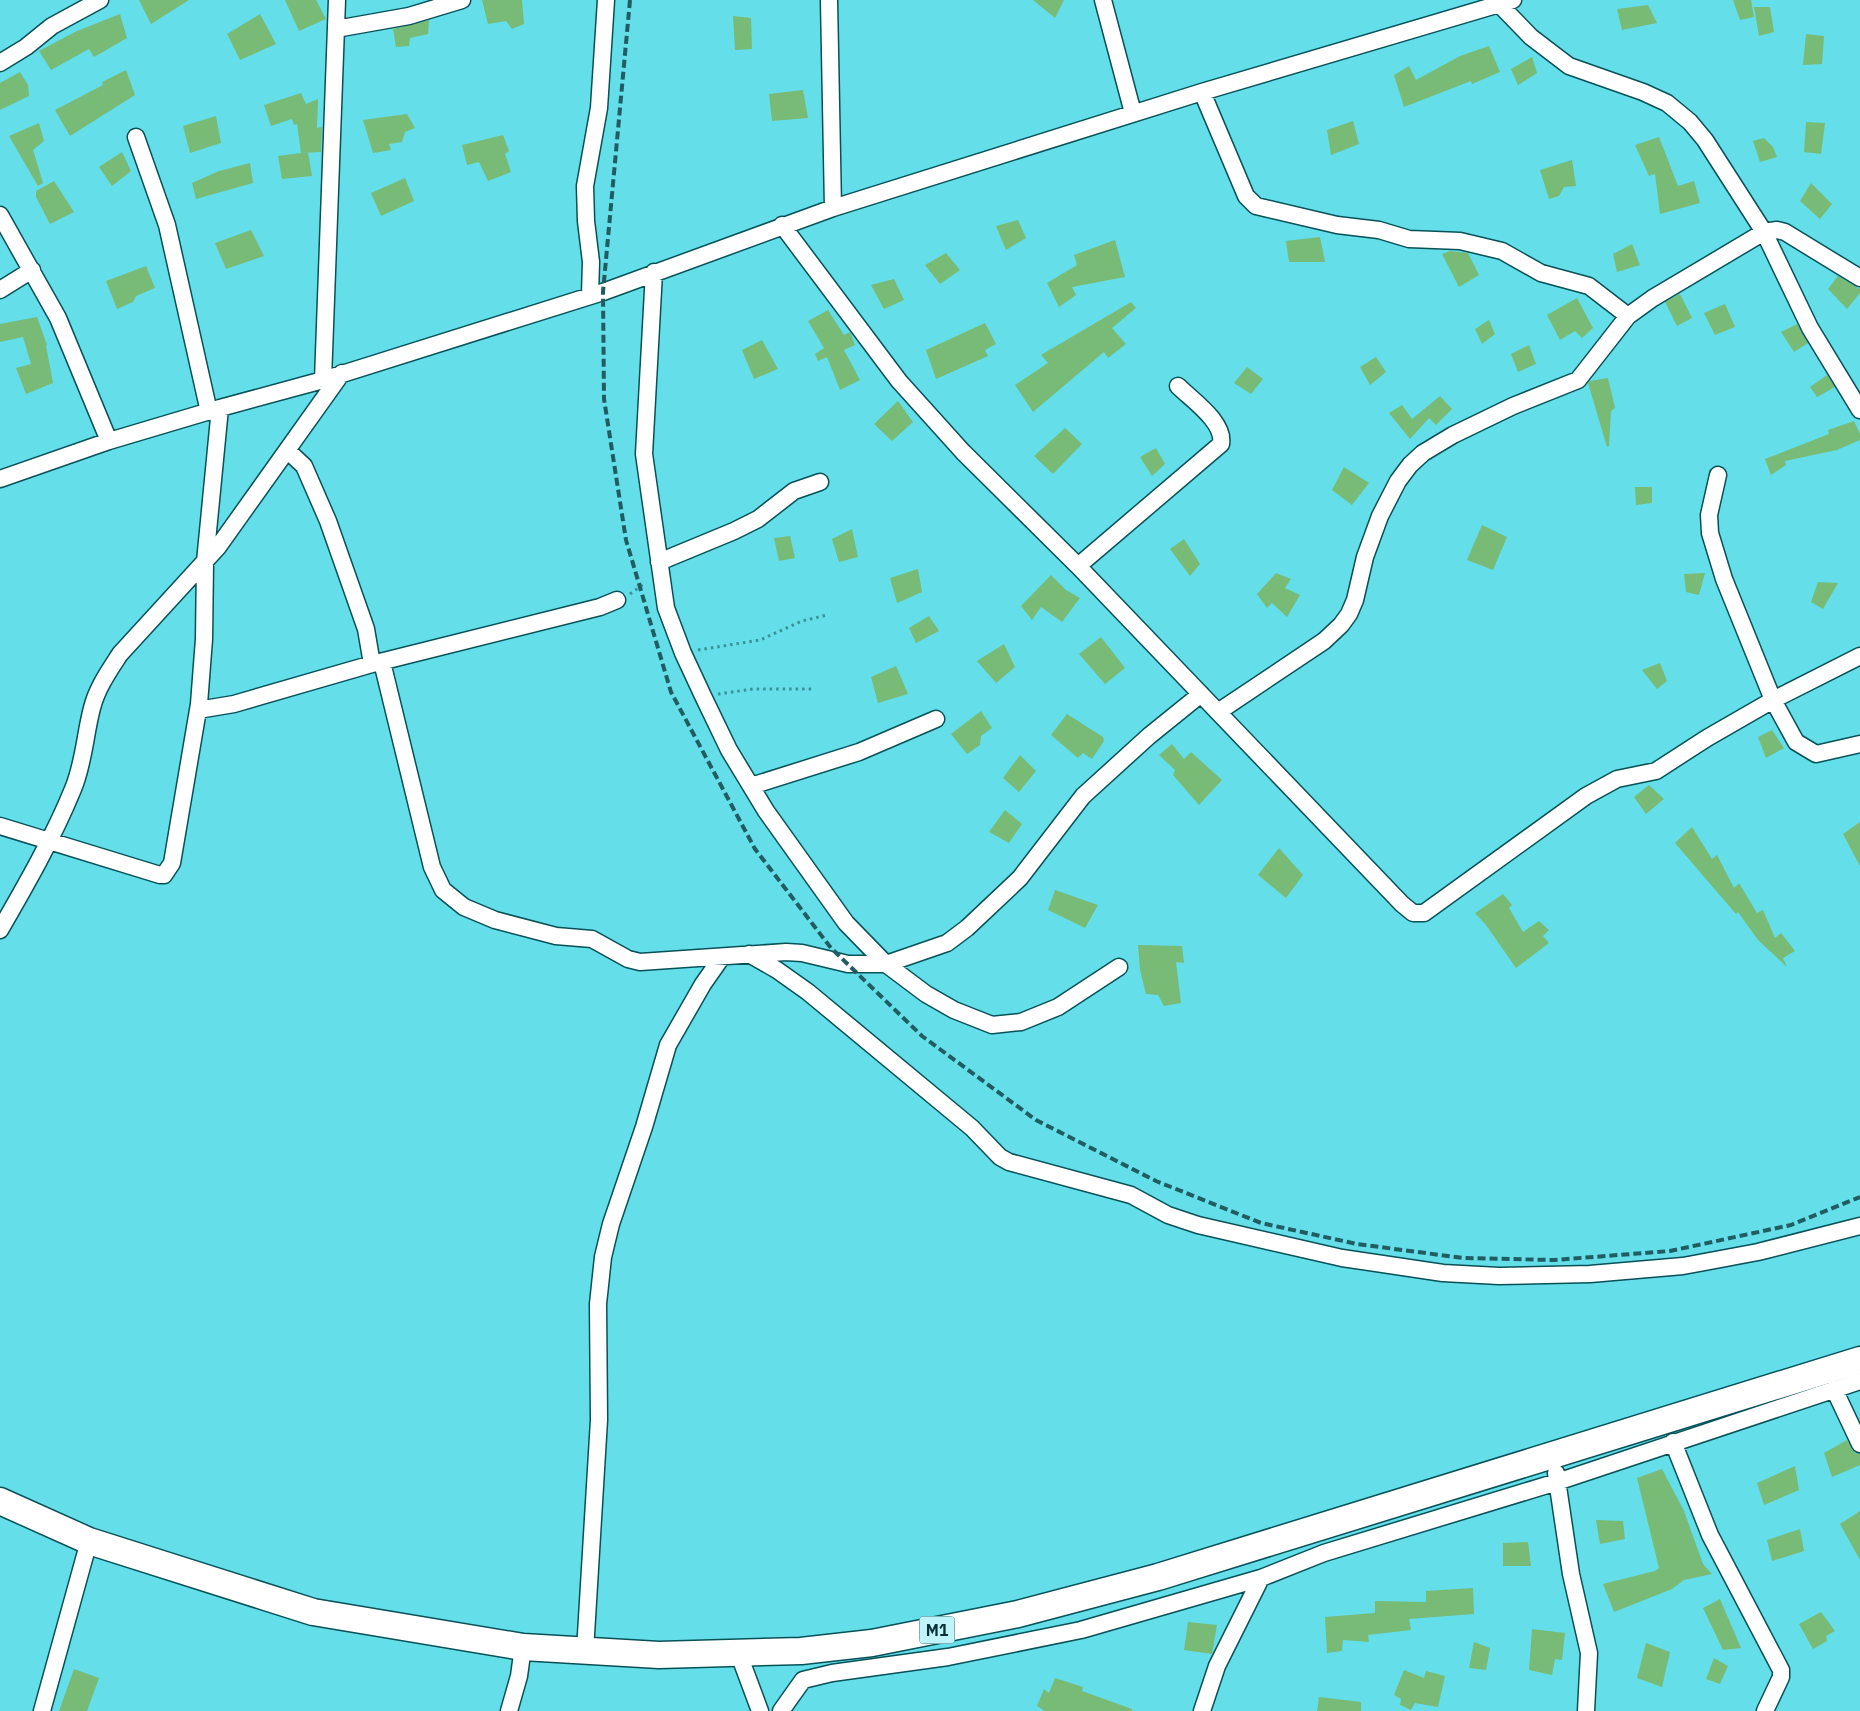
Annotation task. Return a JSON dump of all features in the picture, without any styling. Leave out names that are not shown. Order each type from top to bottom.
[{"type":"main road","name":"M1","points":[[0,1501],[89,1541],[313,1612],[522,1647],[659,1655],[802,1651],[872,1642],[1018,1614],[1158,1577],[1860,1360]]},
{"type":"street","points":[[0,63],[26,47],[52,26],[100,0]]},
{"type":"street","points":[[323,380],[337,0]]},
{"type":"street","points":[[336,29],[409,16],[462,0]]},
{"type":"street","points":[[590,295],[591,262],[586,221],[585,186],[599,108],[606,0]]},
{"type":"street","points":[[829,0],[833,208]]},
{"type":"street","points":[[1103,0],[1133,113]]},
{"type":"street","points":[[0,479],[109,442],[323,380],[590,295],[833,208],[1133,113],[1506,2],[1531,37],[1562,61],[1667,103],[1690,122],[1705,140],[1764,232],[1810,328],[1860,410]]},
{"type":"street","points":[[1202,92],[1246,196],[1256,206],[1337,225],[1379,230],[1409,239],[1460,241],[1502,250],[1541,273],[1589,286],[1628,316]]},
{"type":"street","points":[[0,826],[164,875],[172,863],[198,710],[204,639],[205,562],[215,410],[167,225],[136,137]]},
{"type":"street","points":[[0,215],[58,318],[109,442]]},
{"type":"street","points":[[782,225],[898,381],[963,452],[1078,566],[1402,904],[1419,915],[1586,796],[1617,779],[1656,771],[1773,700],[1860,656]]},
{"type":"street","points":[[1218,712],[1324,641],[1350,614],[1365,557],[1380,516],[1398,481],[1410,464],[1423,453],[1453,435],[1512,406],[1578,380],[1628,316],[1653,298],[1764,232],[1777,230],[1785,232],[1860,278]]},
{"type":"street","points":[[0,290],[32,270]]},
{"type":"street","points":[[654,272],[644,454],[666,608],[683,653],[729,750],[766,811],[846,923],[886,964],[926,994],[954,1010],[980,1021],[1003,1026],[1021,1022],[1058,1007],[1119,967]]},
{"type":"street","points":[[0,930],[47,841],[76,780],[88,734],[92,708],[100,687],[120,654],[205,562],[240,518],[342,373]]},
{"type":"street","points":[[1078,566],[1221,444],[1222,438],[1212,419],[1178,386]]},
{"type":"street","points":[[288,450],[304,466],[328,522],[366,629],[432,866],[443,890],[464,907],[495,920],[556,936],[592,939],[628,959],[640,962],[749,954],[802,953],[848,964],[886,964],[941,946],[967,928],[1033,864],[1061,822],[1083,796],[1149,736],[1201,694]]},
{"type":"street","points":[[1718,475],[1709,515],[1710,532],[1724,579],[1773,700],[1796,742],[1816,754],[1860,744]]},
{"type":"street","points":[[659,568],[758,519],[794,491],[820,482]]},
{"type":"street","points":[[198,710],[243,702],[377,663],[600,607],[617,600]]},
{"type":"street","points":[[751,786],[860,752],[936,719]]},
{"type":"street","points":[[749,954],[777,970],[808,992],[972,1128],[1000,1157],[1016,1164],[1131,1195],[1168,1215],[1198,1225],[1342,1258],[1443,1273],[1499,1276],[1590,1274],[1683,1266],[1758,1252],[1860,1226]]},
{"type":"street","points":[[585,1651],[599,1438],[598,1304],[603,1257],[611,1224],[644,1127],[668,1045],[699,990],[722,957]]},
{"type":"street","points":[[781,1711],[803,1680],[832,1673],[948,1657],[1081,1630],[1261,1578],[1324,1553],[1557,1482],[1860,1381]]},
{"type":"street","points":[[1834,1389],[1860,1444]]},
{"type":"street","points":[[1674,1442],[1710,1535],[1781,1670],[1781,1677],[1766,1711]]},
{"type":"street","points":[[1554,1456],[1571,1574],[1589,1653],[1586,1711]]},
{"type":"street","points":[[42,1711],[89,1541]]},
{"type":"street","points":[[1202,1711],[1217,1666],[1261,1578]]},
{"type":"street","points":[[509,1711],[519,1676],[522,1647]]},
{"type":"street","points":[[738,1652],[760,1711]]},
{"type":"path","points":[[617,600],[640,588],[659,568]]},
{"type":"path","points":[[683,653],[760,640],[802,621],[827,615]]},
{"type":"path","points":[[703,696],[753,689],[812,689]]},
{"type":"building","points":[[139,0],[189,0],[151,24]]},
{"type":"building","points":[[285,0],[316,0],[326,19],[299,31]]},
{"type":"building","points":[[482,0],[522,0],[524,24],[512,29],[506,21],[488,24]]},
{"type":"building","points":[[1033,0],[1064,0],[1055,18]]},
{"type":"building","points":[[1733,0],[1751,0],[1754,17],[1740,20]]},
{"type":"building","points":[[1648,5],[1657,23],[1622,30],[1617,9]]},
{"type":"building","points":[[1754,7],[1770,7],[1774,32],[1759,36]]},
{"type":"building","points":[[120,14],[127,38],[94,57],[89,49],[51,70],[39,51],[77,31]]},
{"type":"building","points":[[260,14],[276,44],[240,60],[227,34]]},
{"type":"building","points":[[733,16],[751,18],[752,49],[735,50]]},
{"type":"building","points":[[429,20],[428,34],[410,38],[409,46],[396,47],[393,29]]},
{"type":"building","points":[[1806,34],[1824,36],[1822,64],[1803,65]]},
{"type":"building","points":[[1489,46],[1500,72],[1472,84],[1471,81],[1404,107],[1394,75],[1409,66],[1416,80],[1460,56]]},
{"type":"building","points":[[1532,57],[1537,73],[1518,85],[1511,69]]},
{"type":"building","points":[[126,70],[135,95],[70,136],[55,110],[103,85],[102,82]]},
{"type":"building","points":[[20,72],[28,85],[29,96],[0,110],[0,83]]},
{"type":"building","points":[[803,90],[808,118],[772,121],[769,94]]},
{"type":"building","points":[[301,93],[306,104],[318,99],[317,128],[322,127],[321,152],[301,153],[297,124],[294,125],[292,119],[271,126],[264,105]]},
{"type":"building","points":[[407,114],[415,128],[405,132],[402,142],[389,144],[391,150],[373,153],[363,120]]},
{"type":"building","points":[[216,116],[221,143],[190,153],[183,126]]},
{"type":"building","points":[[1353,121],[1359,144],[1331,155],[1327,130]]},
{"type":"building","points":[[1806,122],[1825,123],[1821,154],[1804,152]]},
{"type":"building","points":[[39,123],[44,141],[33,150],[43,183],[38,186],[9,136]]},
{"type":"building","points":[[503,135],[509,151],[505,154],[511,172],[488,181],[479,162],[467,165],[462,145]]},
{"type":"building","points":[[1659,137],[1678,186],[1694,181],[1700,203],[1660,214],[1655,174],[1649,176],[1635,145]]},
{"type":"building","points":[[1764,138],[1773,147],[1777,157],[1760,162],[1753,141]]},
{"type":"building","points":[[122,152],[131,171],[112,186],[99,167]]},
{"type":"building","points":[[308,152],[312,176],[282,179],[278,156]]},
{"type":"building","points":[[1572,160],[1576,186],[1564,187],[1559,196],[1549,199],[1540,170]]},
{"type":"building","points":[[250,163],[253,183],[196,199],[192,183],[219,171]]},
{"type":"building","points":[[405,178],[414,201],[381,216],[371,193]]},
{"type":"building","points":[[54,181],[74,212],[50,224],[36,197],[36,191]]},
{"type":"building","points":[[1811,183],[1832,204],[1820,219],[1800,201]]},
{"type":"building","points":[[1018,220],[1026,238],[1006,250],[996,226]]},
{"type":"building","points":[[251,230],[264,256],[226,269],[215,243]]},
{"type":"building","points":[[1320,237],[1325,262],[1289,262],[1286,241]]},
{"type":"building","points":[[1115,240],[1125,277],[1072,287],[1076,295],[1059,307],[1047,283],[1077,265],[1074,255]]},
{"type":"building","points":[[1632,244],[1640,265],[1617,272],[1613,254]]},
{"type":"building","points":[[1450,251],[1468,253],[1479,275],[1459,287],[1442,254]]},
{"type":"building","points":[[946,253],[960,270],[940,284],[925,265]]},
{"type":"building","points":[[146,266],[155,288],[136,296],[133,302],[117,309],[106,281]]},
{"type":"building","points":[[1838,276],[1860,289],[1860,293],[1847,309],[1828,289]]},
{"type":"building","points":[[894,279],[904,300],[884,309],[871,285]]},
{"type":"building","points":[[1680,294],[1692,318],[1677,326],[1665,302]]},
{"type":"building","points":[[1577,298],[1593,328],[1582,338],[1575,331],[1560,340],[1547,315]]},
{"type":"building","points":[[1131,302],[1136,308],[1112,328],[1126,344],[1108,358],[1104,352],[1033,412],[1015,385],[1048,363],[1041,355]]},
{"type":"building","points":[[1725,304],[1735,327],[1715,335],[1704,313]]},
{"type":"building","points":[[828,310],[844,335],[850,332],[855,345],[844,350],[860,380],[840,390],[827,357],[818,361],[815,354],[824,348],[808,321]]},
{"type":"building","points":[[37,317],[47,345],[53,383],[26,394],[16,368],[31,364],[23,337],[0,342],[0,324]]},
{"type":"building","points":[[1489,320],[1495,334],[1482,344],[1475,329]]},
{"type":"building","points":[[985,323],[996,344],[985,350],[988,356],[936,379],[926,350]]},
{"type":"building","points":[[1797,324],[1808,343],[1794,352],[1781,332]]},
{"type":"building","points":[[762,340],[778,369],[754,379],[742,350]]},
{"type":"building","points":[[1529,345],[1536,364],[1518,372],[1511,354]]},
{"type":"building","points":[[1376,357],[1386,372],[1370,385],[1360,367]]},
{"type":"building","points":[[1247,367],[1263,379],[1251,394],[1234,383]]},
{"type":"building","points":[[1827,375],[1835,387],[1817,397],[1810,387]]},
{"type":"building","points":[[1608,378],[1615,408],[1611,411],[1609,446],[1607,447],[1588,383]]},
{"type":"building","points":[[1440,396],[1452,409],[1436,425],[1429,418],[1410,439],[1389,413],[1402,405],[1412,419]]},
{"type":"building","points":[[898,401],[913,422],[892,441],[874,424]]},
{"type":"building","points":[[1854,421],[1860,434],[1860,440],[1837,450],[1785,461],[1786,465],[1771,475],[1765,459],[1829,434],[1828,430]]},
{"type":"building","points":[[1065,428],[1082,444],[1053,474],[1034,456]]},
{"type":"building","points":[[1156,448],[1165,464],[1152,476],[1140,457]]},
{"type":"building","points":[[1344,467],[1369,483],[1352,505],[1332,490]]},
{"type":"building","points":[[1635,487],[1652,487],[1652,503],[1636,505]]},
{"type":"building","points":[[1482,525],[1507,537],[1493,570],[1467,560]]},
{"type":"building","points":[[852,529],[858,557],[839,562],[832,539]]},
{"type":"building","points":[[790,536],[795,558],[779,561],[774,538]]},
{"type":"building","points":[[1184,539],[1200,564],[1190,576],[1170,549]]},
{"type":"building","points":[[918,569],[922,592],[897,603],[890,578]]},
{"type":"building","points":[[1276,573],[1291,579],[1285,588],[1300,595],[1287,617],[1272,603],[1267,608],[1257,594]]},
{"type":"building","points":[[1705,573],[1699,595],[1686,592],[1684,574]]},
{"type":"building","points":[[1051,575],[1066,590],[1080,598],[1062,622],[1041,607],[1032,620],[1021,606]]},
{"type":"building","points":[[1818,582],[1838,583],[1823,609],[1811,602]]},
{"type":"building","points":[[929,616],[939,631],[916,643],[909,628]]},
{"type":"building","points":[[1101,637],[1125,668],[1105,684],[1079,654]]},
{"type":"building","points":[[1004,644],[1015,667],[996,683],[977,661]]},
{"type":"building","points":[[1660,663],[1667,681],[1657,689],[1642,670]]},
{"type":"building","points":[[896,666],[908,694],[878,703],[871,677]]},
{"type":"building","points":[[981,711],[992,728],[981,736],[980,745],[967,754],[951,734]]},
{"type":"building","points":[[1067,714],[1103,737],[1104,741],[1092,759],[1083,753],[1078,758],[1051,735]]},
{"type":"building","points":[[1772,730],[1784,748],[1766,758],[1758,737]]},
{"type":"building","points":[[1172,744],[1184,759],[1191,752],[1222,780],[1199,805],[1173,775],[1175,770],[1159,755]]},
{"type":"building","points":[[1020,755],[1036,771],[1019,792],[1003,778]]},
{"type":"building","points":[[1649,785],[1664,799],[1646,814],[1634,797]]},
{"type":"building","points":[[1005,810],[1022,824],[1009,843],[989,832]]},
{"type":"building","points":[[1860,822],[1860,866],[1843,834]]},
{"type":"building","points":[[1692,827],[1712,859],[1717,855],[1734,888],[1739,883],[1757,913],[1763,910],[1775,938],[1781,933],[1795,951],[1783,958],[1787,967],[1758,940],[1738,912],[1736,914],[1675,843]]},
{"type":"building","points":[[1279,848],[1303,875],[1286,898],[1258,875]]},
{"type":"building","points":[[1055,890],[1098,905],[1085,928],[1048,910]]},
{"type":"building","points":[[1503,894],[1512,905],[1509,908],[1523,932],[1539,921],[1549,930],[1543,936],[1549,943],[1516,968],[1486,925],[1475,913]]},
{"type":"building","points":[[1138,945],[1182,946],[1184,963],[1176,962],[1181,1003],[1164,1006],[1158,995],[1146,994],[1140,970]]},
{"type":"building","points":[[1847,1440],[1854,1452],[1860,1454],[1860,1465],[1832,1477],[1824,1453]]},
{"type":"building","points":[[1795,1466],[1799,1490],[1764,1505],[1757,1483]]},
{"type":"building","points":[[1662,1469],[1684,1511],[1703,1564],[1712,1574],[1684,1580],[1672,1589],[1614,1612],[1603,1584],[1655,1571],[1659,1568],[1637,1478]]},
{"type":"building","points":[[1860,1511],[1860,1560],[1840,1524]]},
{"type":"building","points":[[1596,1520],[1623,1521],[1625,1539],[1600,1544]]},
{"type":"building","points":[[1800,1529],[1804,1551],[1772,1561],[1767,1540]]},
{"type":"building","points":[[1528,1542],[1531,1566],[1503,1566],[1503,1543]]},
{"type":"building","points":[[1473,1588],[1474,1614],[1409,1619],[1411,1630],[1368,1635],[1369,1642],[1343,1640],[1342,1651],[1327,1653],[1325,1617],[1375,1613],[1375,1601],[1426,1602],[1426,1591]]},
{"type":"building","points":[[1720,1599],[1741,1648],[1723,1650],[1703,1608]]},
{"type":"building","points":[[1821,1612],[1835,1631],[1826,1636],[1827,1641],[1813,1649],[1799,1624]]},
{"type":"building","points":[[1188,1622],[1217,1625],[1212,1654],[1184,1650]]},
{"type":"building","points":[[1532,1629],[1565,1633],[1562,1660],[1555,1659],[1552,1675],[1529,1670]]},
{"type":"building","points":[[1474,1642],[1490,1648],[1486,1670],[1469,1668]]},
{"type":"building","points":[[1646,1643],[1670,1652],[1662,1687],[1637,1678]]},
{"type":"building","points":[[1714,1658],[1728,1666],[1720,1684],[1706,1679]]},
{"type":"building","points":[[74,1669],[99,1678],[87,1711],[59,1711]]},
{"type":"building","points":[[1404,1670],[1424,1678],[1426,1671],[1445,1676],[1438,1707],[1415,1703],[1411,1710],[1400,1705],[1401,1699],[1394,1695]]},
{"type":"building","points":[[1055,1678],[1083,1687],[1082,1691],[1132,1709],[1132,1711],[1045,1711],[1037,1706],[1044,1689],[1049,1693]]},
{"type":"building","points":[[1319,1697],[1361,1702],[1361,1711],[1317,1711]]},
{"type":"railway","points":[[630,0],[603,292],[604,399],[626,540],[671,692],[755,849],[831,948],[922,1036],[1036,1120],[1156,1181],[1261,1223],[1357,1244],[1463,1258],[1554,1260],[1670,1251],[1791,1225],[1860,1197]]}]
